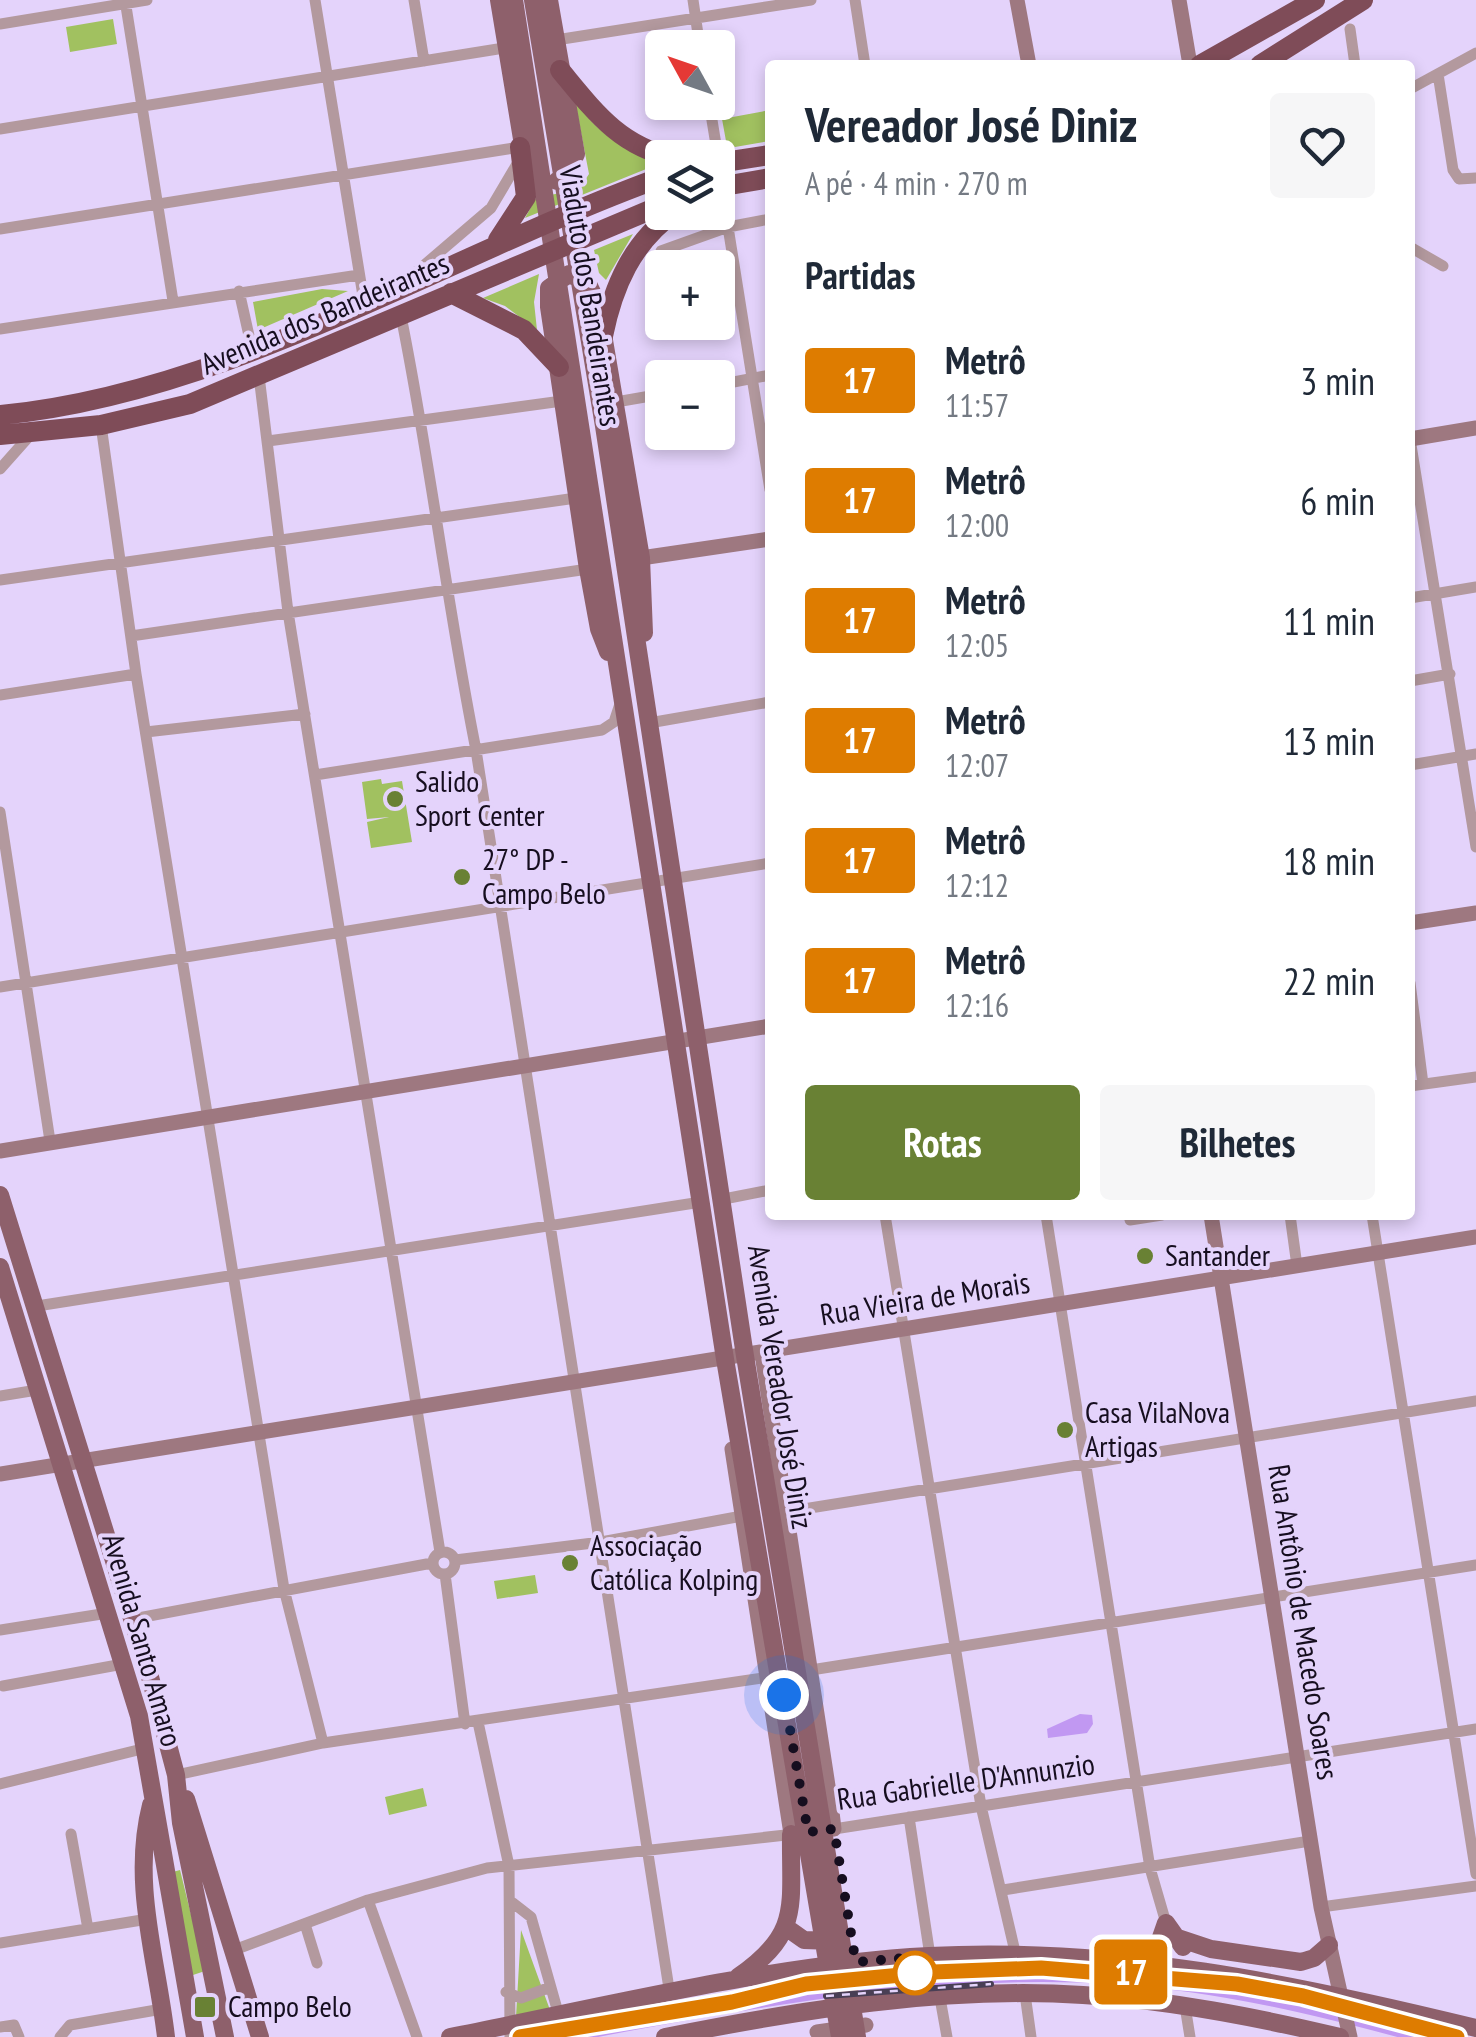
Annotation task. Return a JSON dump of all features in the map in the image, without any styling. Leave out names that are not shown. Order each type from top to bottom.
[{"type":"highway","points":[[1209,60],[1315,0]]},
{"type":"highway","points":[[1268,60],[1364,0]]},
{"type":"highway","points":[[560,70],[612,130],[645,149]]},
{"type":"highway","points":[[492,247],[526,198],[520,151]]},
{"type":"highway","points":[[735,160],[765,155]]},
{"type":"highway","points":[[735,185],[765,179]]},
{"type":"highway","name":"Avenida dos Bandeirantes","points":[[0,414],[154,385],[252,349],[645,184]]},
{"type":"highway","name":"Avenida dos Bandeirantes","points":[[0,436],[101,425],[163,412],[259,376],[645,212]]},
{"type":"highway","points":[[604,336],[621,274],[656,230]]},
{"type":"highway","points":[[451,293],[524,330],[559,366]]},
{"type":"main road","points":[[499,0],[520,151],[535,176],[544,182],[561,179],[576,154],[556,40],[529,3]]},
{"type":"main road","name":"Viaduto dos Bandeirantes","points":[[529,3],[633,562]]},
{"type":"main road","name":"Viaduto dos Bandeirantes","points":[[529,3],[606,591]]},
{"type":"main road","points":[[620,687],[599,629],[576,498],[548,293],[560,277],[576,274],[587,282],[604,336],[616,402],[633,562]]},
{"type":"main road","name":"Avenida Vereador José Diniz","points":[[633,562],[640,663],[649,723],[724,1198],[754,1355],[840,2037]]},
{"type":"main road","name":"Avenida Vereador José Diniz","points":[[606,591],[732,1400],[815,1834],[864,2033]]},
{"type":"main road","name":"Avenida Santo Amaro","points":[[0,1195],[86,1462],[177,1787],[185,1798],[260,2036]]},
{"type":"main road","name":"Avenida Santo Amaro","points":[[0,1267],[7,1316],[62,1464],[146,1748],[154,1795],[141,1867],[166,2037]]},
{"type":"main road","points":[[177,1787],[225,2037]]},
{"type":"main road","points":[[154,1795],[195,2037]]},
{"type":"main road","points":[[731,1983],[767,1957],[788,1928],[815,1834]]},
{"type":"main road","points":[[815,1834],[858,1962]]},
{"type":"main road","points":[[1166,1922],[1197,1969]]},
{"type":"main road","points":[[1142,1961],[1158,1946],[1166,1922]]},
{"type":"main road","points":[[788,1928],[804,1940],[844,1941],[850,1934]]},
{"type":"main road","points":[[1178,1938],[1211,1949],[1301,1962],[1330,1946]]},
{"type":"main road","points":[[1292,1985],[1318,1968],[1330,1946]]},
{"type":"main road","points":[[450,2037],[509,2031],[559,2016],[731,1983],[858,1962],[930,1956],[1142,1961],[1292,1985],[1341,2000],[1473,2024]]},
{"type":"main road","points":[[672,2036],[881,2002],[1025,1994],[1094,1996],[1185,2006],[1346,2034]]},
{"type":"street","points":[[0,24],[146,0]]},
{"type":"street","points":[[315,0],[364,302]]},
{"type":"street","points":[[414,0],[424,61]]},
{"type":"street","points":[[692,0],[698,30]]},
{"type":"street","points":[[556,40],[811,0]]},
{"type":"street","points":[[856,0],[865,60]]},
{"type":"street","points":[[1017,0],[1028,60]]},
{"type":"street","points":[[1179,0],[1189,60]]},
{"type":"street","points":[[126,2],[173,301]]},
{"type":"street","points":[[1350,29],[1354,60]]},
{"type":"street","points":[[0,129],[504,48]]},
{"type":"street","points":[[1415,86],[1476,53]]},
{"type":"street","points":[[1438,74],[1453,170],[1459,179],[1476,178]]},
{"type":"street","points":[[0,228],[343,174],[520,151]]},
{"type":"street","name":"Avenida dos Bandeirantes","points":[[397,288],[491,208],[506,189],[520,151]]},
{"type":"street","points":[[735,225],[765,219]]},
{"type":"street","points":[[664,250],[717,230]]},
{"type":"street","points":[[729,230],[765,455]]},
{"type":"street","points":[[1415,250],[1443,266]]},
{"type":"street","points":[[0,328],[359,275]]},
{"type":"street","points":[[240,291],[252,349]]},
{"type":"street","points":[[402,316],[422,421],[444,589],[476,750],[670,1995]]},
{"type":"street","points":[[132,1619],[284,1589],[436,1558],[451,1554],[454,1560],[452,1570],[438,1572],[436,1558],[418,1406],[288,612],[259,376]]},
{"type":"street","points":[[735,381],[765,376]]},
{"type":"street","points":[[616,402],[645,397]]},
{"type":"street","points":[[0,398],[1,406]]},
{"type":"street","points":[[268,441],[562,400]]},
{"type":"street","points":[[101,425],[136,674],[284,1589],[323,1743]]},
{"type":"street","points":[[1415,438],[1476,428]]},
{"type":"street","points":[[0,469],[32,433]]},
{"type":"street","points":[[0,580],[576,498]]},
{"type":"street","points":[[1416,506],[1438,593],[1450,674],[1470,755],[1476,846]]},
{"type":"street","points":[[633,562],[765,540]]},
{"type":"street","points":[[131,636],[588,569]]},
{"type":"street","points":[[1415,597],[1476,587]]},
{"type":"street","points":[[0,695],[136,674]]},
{"type":"street","points":[[1415,680],[1450,674]]},
{"type":"street","points":[[316,775],[602,730],[617,717],[620,687]]},
{"type":"street","points":[[649,723],[765,703]]},
{"type":"street","points":[[146,732],[305,714]]},
{"type":"street","points":[[1415,764],[1470,755]]},
{"type":"street","points":[[0,812],[50,1141]]},
{"type":"street","points":[[0,987],[765,865]]},
{"type":"street","points":[[1415,922],[1476,913]]},
{"type":"street","points":[[0,1152],[765,1027]]},
{"type":"street","points":[[1416,1086],[1476,1077]]},
{"type":"street","points":[[724,1198],[765,1191]]},
{"type":"street","points":[[36,1306],[701,1202]]},
{"type":"street","points":[[886,1220],[981,1806],[1016,1956]]},
{"type":"street","points":[[1047,1220],[1150,1868],[1166,1922]]},
{"type":"street","name":"Rua Antônio de Macedo Soares","points":[[1212,1220],[1310,1842],[1346,2034]]},
{"type":"street","points":[[1291,1220],[1297,1266]]},
{"type":"street","points":[[1373,1220],[1476,1874]]},
{"type":"street","name":"Rua Vieira de Morais","points":[[0,1474],[1476,1237]]},
{"type":"street","name":"Avenida Vereador José Diniz","points":[[754,1355],[811,1670],[815,1834]]},
{"type":"street","points":[[0,1396],[37,1390]]},
{"type":"street","name":"Avenida Vereador José Diniz","points":[[732,1400],[731,1445],[769,1676],[815,1834]]},
{"type":"street","points":[[784,1512],[930,1485],[1088,1464],[1476,1401]]},
{"type":"street","points":[[454,1560],[601,1542],[742,1516]]},
{"type":"street","points":[[811,1670],[1476,1564]]},
{"type":"street","points":[[445,1574],[471,1723],[509,1866],[509,2031]]},
{"type":"street","points":[[0,1630],[108,1613]]},
{"type":"street","points":[[3,1686],[123,1664]]},
{"type":"street","points":[[177,1787],[323,1743],[769,1676]]},
{"type":"street","name":"Rua Gabrielle D'Annunzio","points":[[234,1950],[368,1900],[509,1866],[815,1834],[1476,1729]]},
{"type":"street","points":[[0,1784],[146,1748]]},
{"type":"street","points":[[909,1817],[930,1956]]},
{"type":"street","points":[[71,1834],[88,1929]]},
{"type":"street","points":[[1003,1890],[1310,1842]]},
{"type":"street","points":[[1321,1907],[1476,1886]]},
{"type":"street","points":[[368,1900],[417,2037]]},
{"type":"street","points":[[512,1903],[531,1917],[559,2016]]},
{"type":"street","points":[[0,1943],[148,1920]]},
{"type":"street","points":[[304,1924],[317,1963]]},
{"type":"street","points":[[506,1992],[521,1998],[548,1988]]},
{"type":"street","points":[[1025,1994],[1031,2037]]},
{"type":"street","points":[[940,1998],[947,2037]]},
{"type":"street","points":[[806,2012],[817,2034],[864,2033],[881,2002]]},
{"type":"street","points":[[1185,2006],[1190,2037]]},
{"type":"street","points":[[60,2037],[70,2025],[162,2009]]},
{"type":"street","points":[[0,2027],[14,2026],[19,2037]]},
{"type":"green space","points":[[113,19],[117,44],[70,52],[66,27]]},
{"type":"green space","points":[[575,101],[613,140],[645,157],[645,169],[525,218],[536,198],[579,189],[589,174]]},
{"type":"green space","points":[[765,111],[765,142],[735,147],[735,140],[726,140],[722,120]]},
{"type":"green space","points":[[633,234],[606,280],[599,273],[594,250]]},
{"type":"green space","points":[[539,274],[534,302],[537,330],[505,306],[483,298]]},
{"type":"green space","points":[[322,289],[348,291],[258,330],[253,302]]},
{"type":"green space","points":[[381,779],[382,784],[402,781],[412,842],[371,848],[367,822],[389,817],[367,819],[362,782]]},
{"type":"green space","points":[[535,1575],[538,1593],[497,1599],[494,1581]]},
{"type":"green space","points":[[423,1788],[427,1806],[389,1815],[385,1797]]},
{"type":"green space","points":[[180,1870],[205,1971],[190,1976],[169,1873]]},
{"type":"green space","points":[[521,1930],[550,2010],[516,2017]]},
{"type":"shaded area","points":[[1080,1714],[1092,1715],[1093,1724],[1087,1733],[1048,1738],[1047,1729]]},
{"type":"waterway","points":[[548,2037],[828,1989],[899,1980],[1041,1973],[1153,1978],[1234,1990],[1432,2037]]},
{"type":"railway","points":[[520,2037],[732,2002],[806,1984],[933,1972],[1041,1968],[1237,1984],[1303,1996],[1457,2037]]},
{"type":"railway","points":[[826,1996],[991,1984]]},
{"type":"metro line","name":"17","points":[[520,2037],[732,2002],[806,1984],[883,1975],[1041,1968],[1103,1970],[1237,1984],[1303,1996],[1457,2037]]},
{"type":"place","name":"Salido Sport Center","points":[[395,799]]},
{"type":"place","name":"27° DP - Campo Belo","points":[[462,877]]},
{"type":"place","name":"Santander","points":[[1145,1256]]},
{"type":"place","name":"Casa VilaNova Artigas","points":[[1065,1430]]},
{"type":"place","name":"Associação Católica Kolping","points":[[570,1563]]},
{"type":"place","name":"Campo Belo","points":[[205,2007]]},
{"type":"route","points":[[784,1695],[808,1832],[834,1829],[855,1958],[858,1962],[906,1958],[915,1973]]}]
